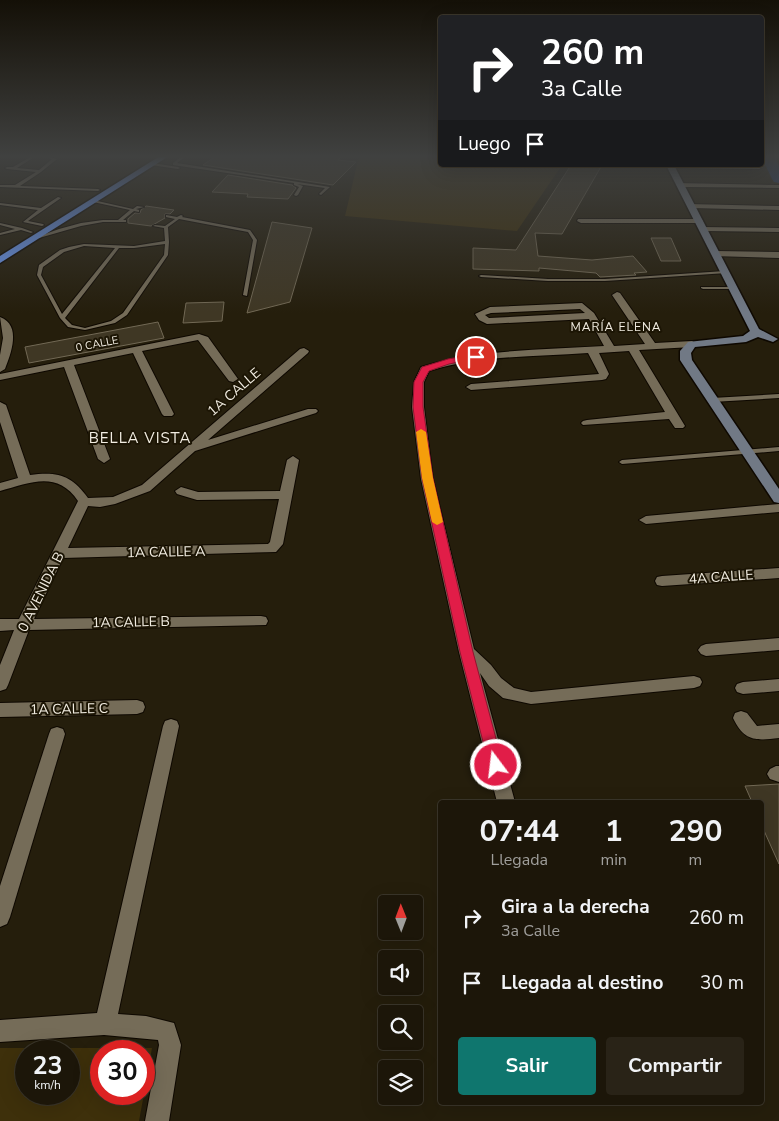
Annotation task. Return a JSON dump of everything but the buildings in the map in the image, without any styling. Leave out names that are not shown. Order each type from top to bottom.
[{"type":"highway","points":[[0,260],[35,235],[42,225],[69,208]]},
{"type":"highway","points":[[0,252],[35,235],[81,208]]},
{"type":"main road","points":[[692,208],[755,331],[776,338]]},
{"type":"main road","points":[[746,339],[755,334],[755,331]]},
{"type":"main road","points":[[776,338],[692,344],[686,348],[684,353],[686,360],[745,450],[778,495]]},
{"type":"street","points":[[581,221],[779,230]]},
{"type":"street","points":[[716,254],[779,255]]},
{"type":"street","points":[[617,295],[652,346]]},
{"type":"street","points":[[590,316],[487,320],[482,318],[480,314],[490,310],[577,306],[586,308],[612,349]]},
{"type":"street","points":[[0,320],[8,333],[8,346],[0,368]]},
{"type":"street","name":"0 CALLE","points":[[0,377],[67,362],[200,337],[204,339],[233,379]]},
{"type":"street","points":[[505,800],[466,652],[428,478],[418,407],[419,382],[425,369],[448,362],[476,357],[692,344]]},
{"type":"street","points":[[587,422],[675,421],[632,348]]},
{"type":"street","points":[[136,349],[168,414]]},
{"type":"street","points":[[470,387],[602,377],[604,374],[592,350]]},
{"type":"street","name":"1A CALLE","points":[[84,501],[95,504],[106,503],[146,488],[304,351]]},
{"type":"street","points":[[67,362],[104,459]]},
{"type":"street","points":[[0,405],[25,480]]},
{"type":"street","points":[[191,449],[312,411]]},
{"type":"street","points":[[181,491],[197,496],[284,495],[293,460]]},
{"type":"street","points":[[0,487],[25,480],[44,478],[62,480],[74,487],[84,501]]},
{"type":"street","name":"1A CALLE A","points":[[60,553],[260,551],[271,549],[276,544],[284,495]]},
{"type":"street","name":"0 AVENIDA B","points":[[0,684],[24,624],[84,501]]},
{"type":"street","points":[[646,520],[779,508]]},
{"type":"street","name":"4A CALLE","points":[[662,581],[779,573]]},
{"type":"street","name":"1A CALLE B","points":[[0,625],[262,621]]},
{"type":"street","points":[[706,650],[779,644]]},
{"type":"street","points":[[466,652],[486,669],[495,682],[509,693],[531,698],[694,682]]},
{"type":"street","points":[[743,688],[779,686]]},
{"type":"street","name":"1A CALLE C","points":[[0,710],[137,707]]},
{"type":"street","points":[[742,718],[747,729],[752,732],[779,731]]},
{"type":"street","points":[[105,1024],[171,726]]},
{"type":"street","points":[[0,917],[56,734]]},
{"type":"street","points":[[0,1030],[105,1024],[150,1027],[166,1031],[170,1045],[157,1121]]},
{"type":"lane","points":[[36,208],[42,209]]},
{"type":"lane","points":[[113,208],[130,215]]},
{"type":"lane","points":[[0,224],[22,229],[35,235],[82,223],[119,220],[130,215],[136,208]]},
{"type":"lane","points":[[42,209],[25,222],[42,225]]},
{"type":"lane","points":[[155,226],[168,226],[183,214],[172,212]]},
{"type":"lane","points":[[167,242],[134,247],[84,245],[71,248],[62,251],[41,266],[39,275],[62,318],[70,326],[85,328],[113,322],[125,314],[166,255],[167,242],[168,226],[164,219],[177,219],[249,231],[254,235],[255,240],[245,295]]},
{"type":"lane","points":[[0,234],[22,229]]},
{"type":"lane","points":[[62,318],[118,246]]},
{"type":"lane","points":[[480,276],[548,280],[604,280],[725,272]]},
{"type":"lane","points":[[704,288],[733,288]]},
{"type":"lane","points":[[712,400],[779,396]]},
{"type":"lane","points":[[622,462],[745,450],[779,449]]},
{"type":"shaded area","points":[[347,208],[532,208],[517,231],[345,216]]},
{"type":"shaded area","points":[[0,1048],[15,1048],[15,1105],[80,1105],[80,1048],[90,1048],[90,1105],[142,1105],[139,1121],[0,1121]]},
{"type":"slow traffic","points":[[421,432],[437,522]]},
{"type":"district","name":"MARÍA ELENA","points":[[616,327]]},
{"type":"district","name":"BELLA VISTA","points":[[140,438]]},
{"type":"route","points":[[476,357],[448,362],[425,369],[419,382],[418,407],[428,478],[466,652],[496,765]]}]
